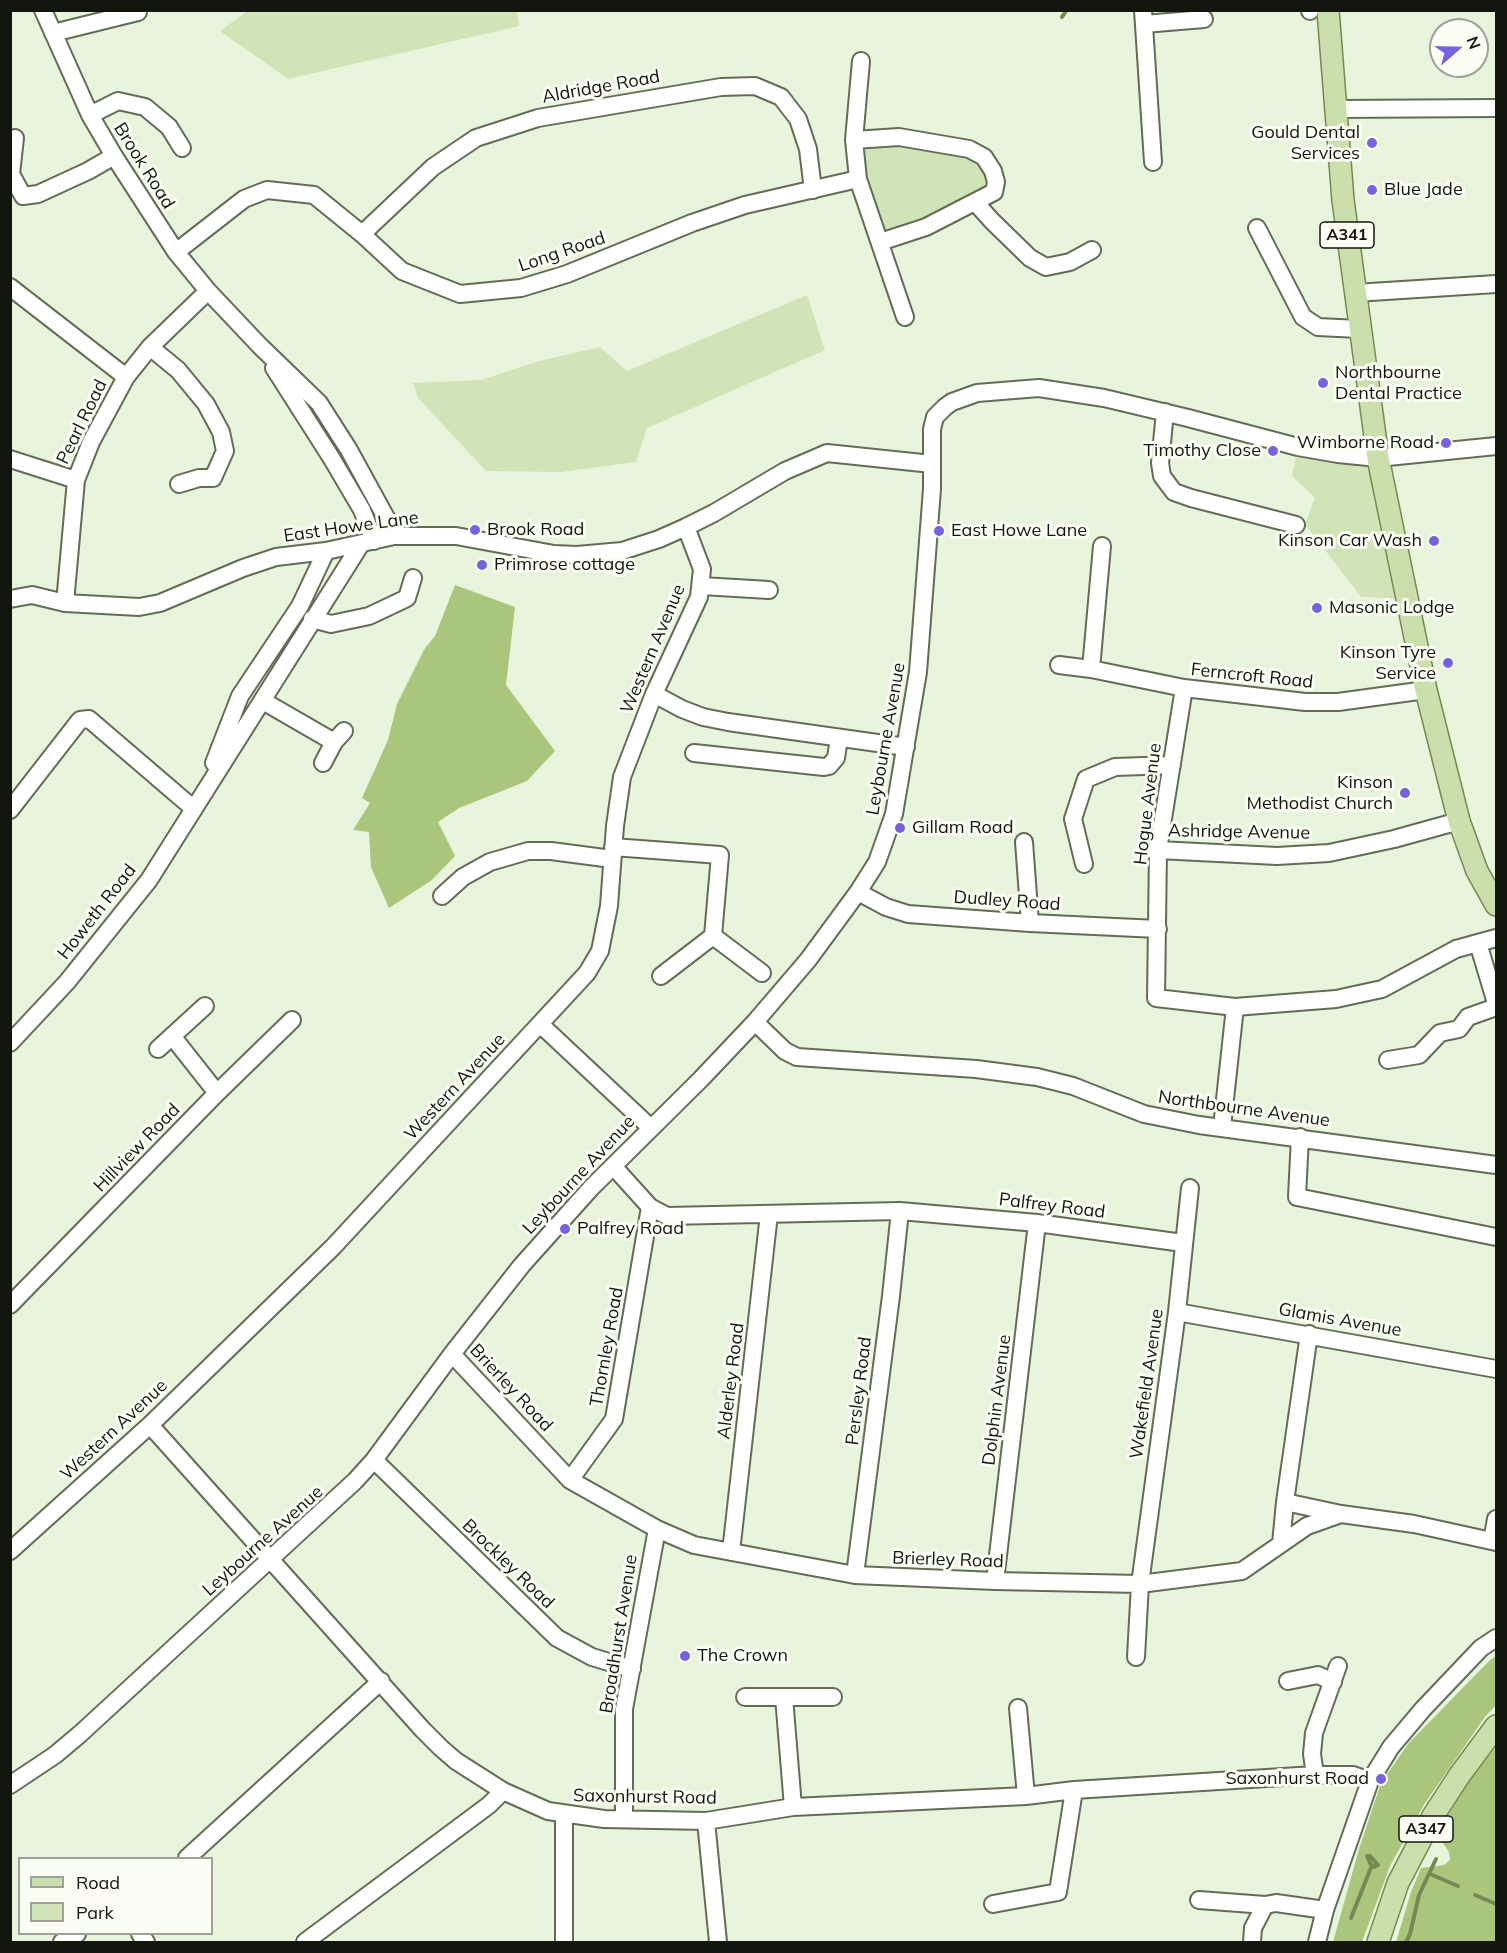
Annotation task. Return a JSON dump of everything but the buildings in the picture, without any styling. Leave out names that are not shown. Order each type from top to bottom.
[{"type":"main road","name":"A341","points":[[1328,10],[1343,200],[1378,458],[1426,690],[1459,821],[1477,871],[1497,905]]},
{"type":"main road","name":"A347","points":[[1377,1942],[1398,1883],[1433,1816],[1459,1776],[1497,1726]]},
{"type":"street","name":"Brook Road","points":[[43,10],[90,115],[176,252],[208,291],[260,346],[319,403],[350,450],[394,536]]},
{"type":"street","points":[[53,33],[138,12]]},
{"type":"street","points":[[1153,162],[1143,17],[1204,20]]},
{"type":"street","points":[[861,61],[854,140],[858,179],[905,317]]},
{"type":"street","name":"Aldridge Road","points":[[362,234],[433,167],[476,138],[538,118],[721,87],[755,86],[781,97],[798,119],[808,148],[813,190]]},
{"type":"street","name":"Brook Road","points":[[90,115],[118,100],[145,107],[169,127],[182,148]]},
{"type":"street","points":[[1336,109],[1497,108]]},
{"type":"street","points":[[854,140],[899,137],[969,149],[984,157],[993,171],[996,182],[994,192],[975,202],[926,227],[880,242]]},
{"type":"street","points":[[15,138],[11,174],[23,195],[38,194],[114,156]]},
{"type":"street","name":"Long Road","points":[[176,252],[244,199],[267,190],[314,195],[362,234],[402,271],[460,294],[521,288],[567,274],[692,223],[745,205],[858,179]]},
{"type":"street","points":[[975,202],[1030,258],[1046,267],[1070,262],[1092,250]]},
{"type":"street","points":[[1257,228],[1303,317],[1318,327],[1359,329]]},
{"type":"street","points":[[1355,293],[1497,284]]},
{"type":"street","points":[[10,287],[126,377]]},
{"type":"street","name":"Pearl Road","points":[[65,603],[76,480],[92,442],[126,377],[150,347],[208,291]]},
{"type":"street","name":"Brook Road","points":[[260,346],[362,510],[367,542]]},
{"type":"street","points":[[150,347],[178,370],[206,404],[221,432],[225,451],[213,478],[199,478],[179,484]]},
{"type":"street","points":[[932,464],[932,429],[935,417],[952,402],[977,393],[1018,388],[1058,389],[1165,412],[1298,447],[1338,454],[1378,458],[1497,446]]},
{"type":"street","points":[[1165,412],[1161,470],[1162,476],[1174,492],[1296,525]]},
{"type":"street","name":"East Howe Lane","points":[[10,598],[32,595],[65,603],[139,607],[160,603],[276,557],[326,551],[394,536],[456,536],[536,552],[577,555],[622,551],[686,527],[785,471],[827,453],[932,464]]},
{"type":"street","points":[[10,459],[76,480]]},
{"type":"street","name":"Leybourne Avenue","points":[[10,1785],[72,1742],[340,1497],[374,1460],[452,1354],[522,1265],[613,1166],[755,1022],[821,944],[858,892],[877,862],[889,831],[906,747],[918,672],[932,464]]},
{"type":"street","name":"Western Avenue","points":[[10,1551],[150,1425],[333,1247],[587,973],[600,951],[609,906],[622,777],[654,694],[686,628],[702,586],[699,561],[686,527]]},
{"type":"street","name":"Howeth Road","points":[[11,1042],[67,982],[149,880],[312,619],[367,542]]},
{"type":"street","name":"Howeth Road","points":[[198,802],[240,696],[300,606],[326,551]]},
{"type":"street","name":"Ferncroft Road","points":[[1096,555],[1075,671],[1184,688],[1323,703],[1426,690]]},
{"type":"street","points":[[312,619],[331,624],[369,616],[407,598],[413,578]]},
{"type":"street","points":[[702,586],[769,590]]},
{"type":"street","name":"Hogue Avenue","points":[[1184,688],[1158,850],[1156,998],[1234,1007]]},
{"type":"street","points":[[654,694],[703,717],[906,747]]},
{"type":"street","points":[[262,701],[339,737],[323,763]]},
{"type":"street","points":[[10,810],[80,720],[89,719],[198,802]]},
{"type":"street","points":[[694,753],[824,767],[829,766],[836,758],[840,738]]},
{"type":"street","points":[[1084,864],[1073,819],[1086,779],[1115,766],[1172,765]]},
{"type":"street","name":"Ashridge Avenue","points":[[1158,850],[1277,856],[1329,852],[1459,821]]},
{"type":"street","points":[[1024,842],[1030,923]]},
{"type":"street","points":[[442,896],[463,877],[490,862],[528,851],[720,855],[713,936],[661,976]]},
{"type":"street","name":"Dudley Road","points":[[858,892],[897,912],[1030,923],[1158,929]]},
{"type":"street","points":[[713,936],[762,973]]},
{"type":"street","points":[[1222,1127],[1234,1007],[1336,999],[1382,989],[1455,948],[1497,938]]},
{"type":"street","points":[[1388,1060],[1419,1055],[1440,1033],[1459,1029],[1468,1017],[1497,1005],[1479,943]]},
{"type":"street","points":[[158,1049],[205,1006]]},
{"type":"street","name":"Hillview Road","points":[[10,1305],[217,1093],[292,1020]]},
{"type":"street","name":"Northbourne Avenue","points":[[755,1022],[785,1051],[796,1058],[976,1069],[1037,1077],[1073,1086],[1144,1114],[1497,1165]]},
{"type":"street","points":[[540,1024],[651,1128]]},
{"type":"street","points":[[172,1036],[217,1093]]},
{"type":"street","points":[[1300,1137],[1297,1197],[1497,1237]]},
{"type":"street","points":[[613,1166],[650,1207]]},
{"type":"street","name":"Wakefield Avenue","points":[[1136,1657],[1140,1584],[1177,1312],[1190,1188]]},
{"type":"street","name":"Palfrey Road","points":[[650,1207],[667,1216],[900,1211],[1037,1223],[1183,1243]]},
{"type":"street","name":"Thornley Road","points":[[570,1480],[614,1419],[650,1207]]},
{"type":"street","name":"Persley Road","points":[[855,1575],[900,1211]]},
{"type":"street","name":"Alderley Road","points":[[730,1552],[769,1214]]},
{"type":"street","name":"Dolphin Avenue","points":[[995,1581],[1037,1223]]},
{"type":"street","name":"Glamis Avenue","points":[[1177,1312],[1497,1369]]},
{"type":"street","points":[[1281,1544],[1309,1334]]},
{"type":"street","name":"Brierley Road","points":[[452,1354],[570,1480],[657,1529],[694,1545],[855,1575],[1140,1584],[1242,1571],[1307,1526],[1341,1514],[1414,1524],[1494,1542]]},
{"type":"street","name":"Saxonhurst Road","points":[[150,1425],[422,1729],[456,1761],[503,1791],[533,1806],[564,1814],[604,1819],[706,1821],[793,1807],[1026,1796],[1074,1790],[1315,1774],[1353,1775],[1370,1781]]},
{"type":"street","name":"Brockley Road","points":[[374,1460],[557,1638],[592,1657],[632,1669]]},
{"type":"street","points":[[1285,1502],[1341,1514]]},
{"type":"street","points":[[1494,1542],[1497,1519]]},
{"type":"street","name":"Broadhurst Avenue","points":[[624,1818],[624,1709],[657,1529]]},
{"type":"street","points":[[1317,1942],[1325,1910],[1370,1781],[1391,1747],[1423,1709],[1482,1648],[1497,1638]]},
{"type":"street","points":[[1288,1682],[1318,1675],[1335,1674],[1314,1733],[1312,1754],[1315,1774]]},
{"type":"street","points":[[188,1857],[381,1682]]},
{"type":"street","points":[[745,1697],[833,1697]]},
{"type":"street","points":[[784,1698],[793,1807]]},
{"type":"street","points":[[1018,1708],[1026,1796]]},
{"type":"street","points":[[993,1904],[1058,1892],[1074,1790]]},
{"type":"street","points":[[305,1942],[489,1805],[503,1791]]},
{"type":"street","points":[[564,1814],[564,1942]]},
{"type":"street","points":[[706,1821],[718,1942]]},
{"type":"street","points":[[1199,1900],[1265,1905],[1276,1903],[1325,1910]]},
{"type":"street","points":[[1251,1942],[1253,1928],[1265,1905]]},
{"type":"green space","points":[[249,10],[517,11],[519,26],[288,79],[220,31]]},
{"type":"green space","points":[[895,141],[979,158],[992,183],[941,216],[886,233],[861,155],[871,145]]},
{"type":"green space","points":[[807,295],[825,350],[647,428],[636,462],[561,472],[486,471],[418,398],[413,383],[481,380],[539,361],[600,347],[627,371]]},
{"type":"green space","points":[[1298,447],[1378,458],[1407,599],[1361,597],[1305,524],[1315,498],[1292,476]]},
{"type":"green space","points":[[455,585],[515,607],[506,685],[555,751],[527,781],[459,808],[438,822],[455,856],[432,880],[389,908],[371,867],[369,832],[353,830],[370,803],[362,798],[388,740],[397,704],[425,648],[435,636]]},
{"type":"green space","points":[[1496,1656],[1496,1705],[1485,1717],[1425,1803],[1390,1866],[1362,1942],[1333,1942],[1359,1849],[1381,1783],[1408,1744]]},
{"type":"green space","points":[[1496,1747],[1496,1942],[1396,1942],[1421,1868],[1444,1865],[1450,1860],[1449,1852],[1437,1834],[1466,1785]]},
{"type":"waterway","points":[[1062,17],[1066,11]]},
{"type":"waterway","points":[[1351,1918],[1372,1865],[1374,1867],[1378,1865],[1370,1856],[1367,1856],[1371,1865]]},
{"type":"waterway","points":[[1406,1942],[1419,1895],[1436,1859]]},
{"type":"waterway","points":[[1430,1874],[1458,1886]]},
{"type":"waterway","points":[[1475,1895],[1496,1904]]},
{"type":"place","name":"Gould Dental Services","points":[[1372,143]]},
{"type":"place","name":"Blue Jade","points":[[1372,190]]},
{"type":"place","name":"Northbourne Dental Practice","points":[[1323,383]]},
{"type":"place","name":"Wimborne Road","points":[[1446,443]]},
{"type":"place","name":"Timothy Close","points":[[1273,451]]},
{"type":"place","name":"Brook Road","points":[[475,530]]},
{"type":"place","name":"East Howe Lane","points":[[939,531]]},
{"type":"place","name":"Kinson Car Wash","points":[[1434,541]]},
{"type":"place","name":"Primrose cottage","points":[[482,565]]},
{"type":"place","name":"Masonic Lodge","points":[[1317,608]]},
{"type":"place","name":"Kinson Tyre Service","points":[[1448,663]]},
{"type":"place","name":"Kinson Methodist Church","points":[[1405,793]]},
{"type":"place","name":"Gillam Road","points":[[900,828]]},
{"type":"place","name":"Palfrey Road","points":[[565,1229]]},
{"type":"place","name":"The Crown","points":[[685,1656]]},
{"type":"place","name":"Saxonhurst Road","points":[[1381,1779]]}]
